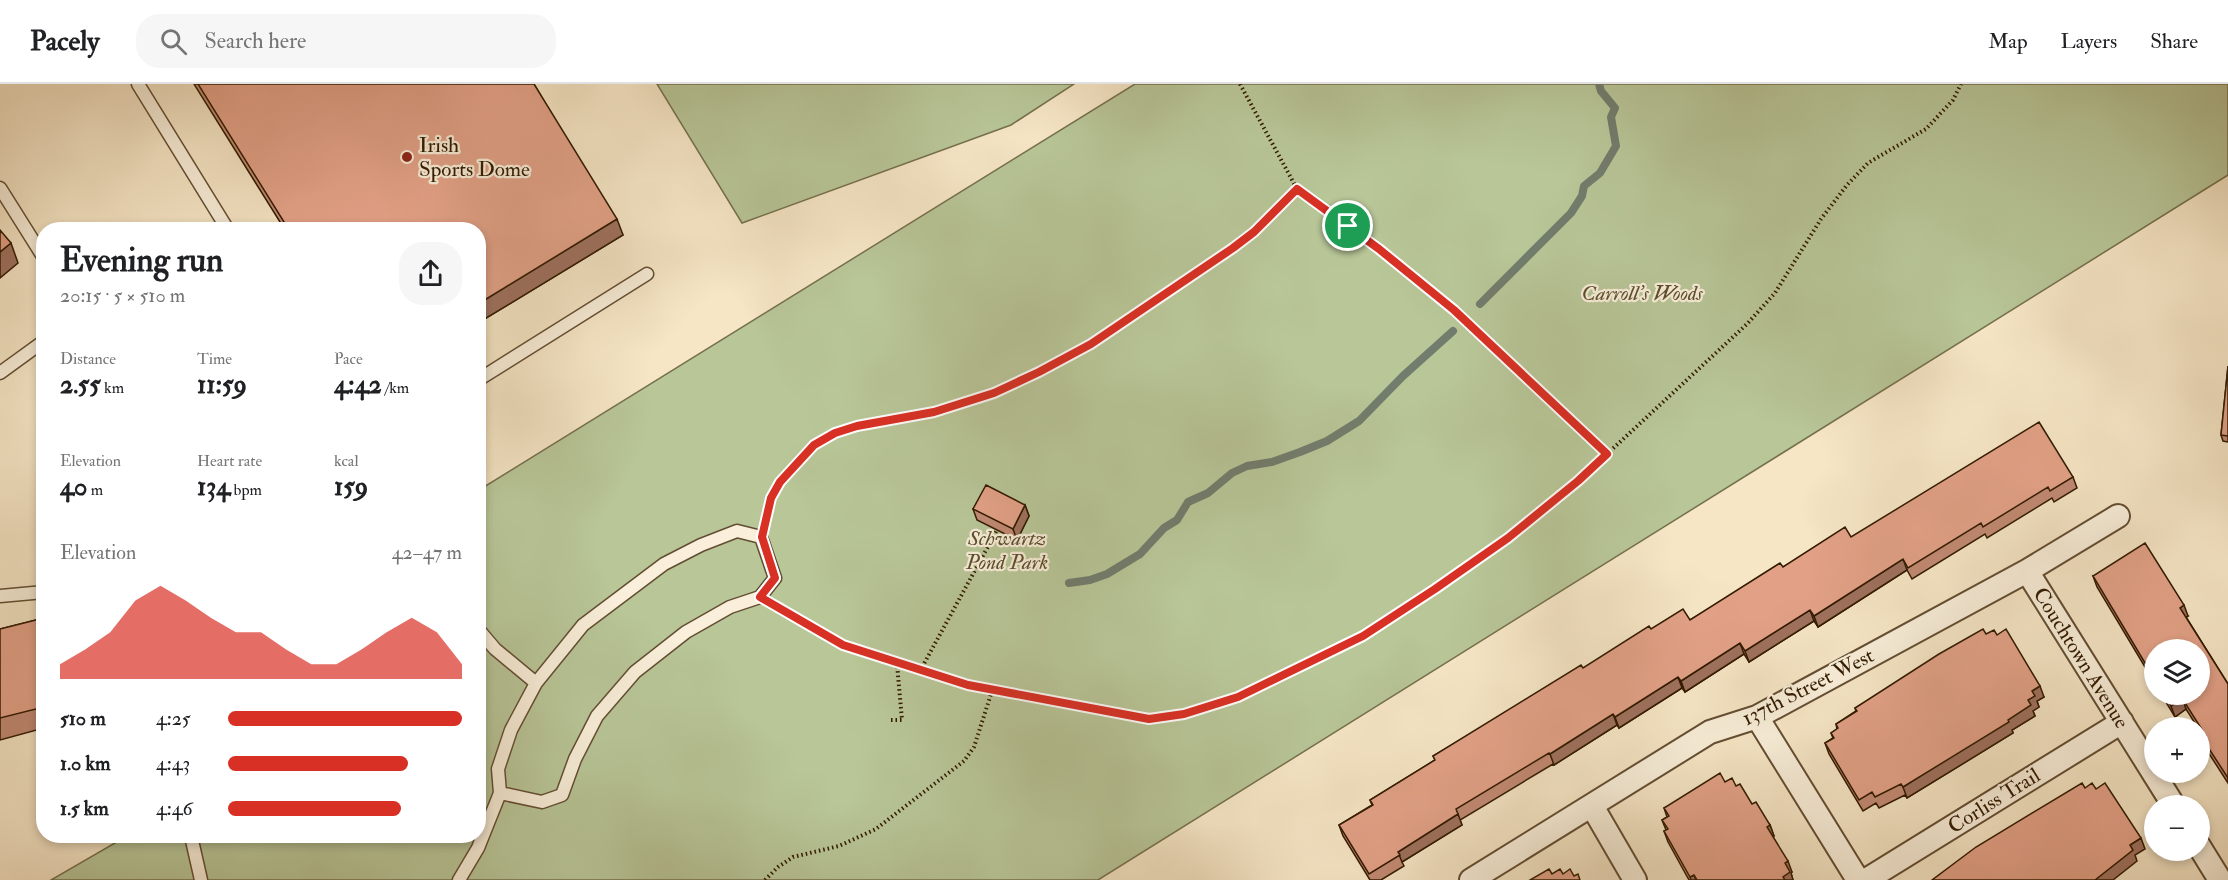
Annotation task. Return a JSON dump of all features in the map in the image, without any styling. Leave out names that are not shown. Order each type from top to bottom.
[{"type":"street","name":"137th Street West","points":[[1471,880],[1710,732],[1757,717],[2027,571],[2118,516]]},
{"type":"street","name":"Couchtown Avenue","points":[[2027,571],[2167,795]]},
{"type":"street","points":[[1757,717],[1858,880]]},
{"type":"street","name":"Corliss Trail","points":[[1866,880],[2121,722]]},
{"type":"street","points":[[1592,806],[1635,880]]},
{"type":"street","points":[[2207,861],[2217,879]]},
{"type":"lane","points":[[138,84],[223,222]]},
{"type":"lane","points":[[0,188],[36,245]]},
{"type":"lane","points":[[486,375],[646,274]]},
{"type":"lane","points":[[0,373],[36,347]]},
{"type":"lane","points":[[486,828],[500,793],[498,769],[511,730],[537,683],[583,625],[664,564],[701,545],[737,531],[762,537],[775,578],[760,597],[730,607],[686,632],[635,672],[597,716],[575,759],[562,795],[542,802],[500,793]]},
{"type":"lane","points":[[0,596],[36,593]]},
{"type":"lane","points":[[486,638],[495,649],[537,683]]},
{"type":"lane","points":[[193,843],[201,880]]},
{"type":"lane","points":[[459,880],[480,843]]},
{"type":"path","points":[[1240,84],[1297,189],[1371,243],[1454,310],[1607,454]]},
{"type":"path","points":[[760,597],[843,645],[920,671],[992,691],[1093,707],[1149,719],[1184,714],[1238,697],[1363,636],[1508,538],[1578,481],[1747,324],[1775,293],[1821,219],[1847,185],[1868,163],[1926,129],[1953,100],[1961,84]]},
{"type":"path","points":[[762,537],[771,498],[780,482],[814,445],[835,433],[857,426],[934,412],[994,393],[1050,366],[1091,344],[1247,237],[1297,189]]},
{"type":"path","points":[[920,671],[997,530]]},
{"type":"path","points":[[891,720],[902,720],[897,663]]},
{"type":"path","points":[[765,880],[778,867],[793,858],[839,846],[876,830],[964,761],[974,747],[992,691]]},
{"type":"green space","points":[[657,84],[1074,84],[1011,125],[742,223]]},
{"type":"green space","name":"Schwartz Pond Park","points":[[1135,84],[2228,84],[2228,175],[1098,880],[51,880],[115,843],[486,843],[486,486]]},
{"type":"building","name":"Irish Sports Dome","points":[[198,84],[534,84],[617,219],[486,299],[486,222],[284,222]]},
{"type":"building","points":[[0,230],[11,243],[0,252]]},
{"type":"building","points":[[2228,366],[2228,436],[2221,435]]},
{"type":"building","points":[[2039,422],[2073,477],[2050,491],[2048,487],[1983,527],[1981,523],[1908,568],[1903,559],[1814,616],[1810,610],[1745,651],[1740,643],[1681,681],[1678,677],[1615,717],[1613,714],[1456,809],[1458,814],[1398,852],[1400,855],[1369,874],[1339,825],[1373,805],[1370,800],[1435,760],[1433,756],[1581,665],[1583,668],[1649,626],[1651,629],[1683,609],[1690,620],[1780,563],[1783,567],[1845,527],[1851,537]]},
{"type":"building","points":[[986,485],[1025,505],[1013,529],[973,509]]},
{"type":"building","points":[[2145,543],[2184,605],[2180,608],[2200,639],[2144,639],[2144,661],[2093,576]]},
{"type":"building","points":[[36,620],[36,709],[0,718],[0,629]]},
{"type":"building","points":[[1983,629],[1986,634],[1994,630],[1997,635],[2006,629],[2040,686],[2032,691],[2035,696],[2028,700],[2031,705],[2008,720],[2009,722],[1903,787],[1901,784],[1875,797],[1872,792],[1859,800],[1825,743],[1834,738],[1831,733],[1838,728],[1836,724],[1857,711],[1855,708],[1939,654]]},
{"type":"building","points":[[2210,656],[2228,684],[2228,778],[2210,750],[2210,717],[2194,717],[2186,705],[2210,705]]},
{"type":"building","points":[[1720,773],[1725,782],[1732,778],[1736,786],[1740,784],[1752,804],[1756,802],[1770,825],[1767,827],[1788,861],[1785,863],[1790,872],[1783,877],[1785,880],[1697,880],[1694,875],[1690,877],[1664,831],[1668,829],[1662,820],[1669,816],[1664,808]]},
{"type":"building","points":[[2082,783],[2085,788],[2092,783],[2096,789],[2105,783],[2141,838],[2130,845],[2133,850],[2095,880],[1932,880],[1976,847]]},
{"type":"building","points":[[1549,869],[1552,874],[1560,869],[1563,874],[1570,869],[1574,876],[1578,874],[1580,880],[1530,880]]},
{"type":"waterway","points":[[1480,304],[1571,213],[1582,196],[1584,186],[1600,173],[1616,146],[1611,117],[1615,108],[1601,91],[1599,84]]},
{"type":"waterway","points":[[1069,583],[1090,580],[1107,574],[1140,554],[1164,528],[1177,520],[1188,502],[1208,493],[1232,473],[1247,466],[1272,462],[1327,441],[1359,421],[1403,376],[1453,331]]},
{"type":"place","name":"Irish Sports Dome","points":[[407,157]]},
{"type":"route","points":[[1297,189],[1348,226],[1454,310],[1607,454],[1578,481],[1508,538],[1363,636],[1238,697],[1184,714],[1149,719],[1093,707],[992,691],[920,671],[843,645],[760,597],[775,578],[762,537],[771,498],[780,482],[814,445],[835,433],[857,426],[934,412],[994,393],[1039,372],[1091,344],[1233,248],[1254,232],[1297,189]]},
{"type":"park label","name":"Carroll's Woods","points":[[1642,293]]}]
